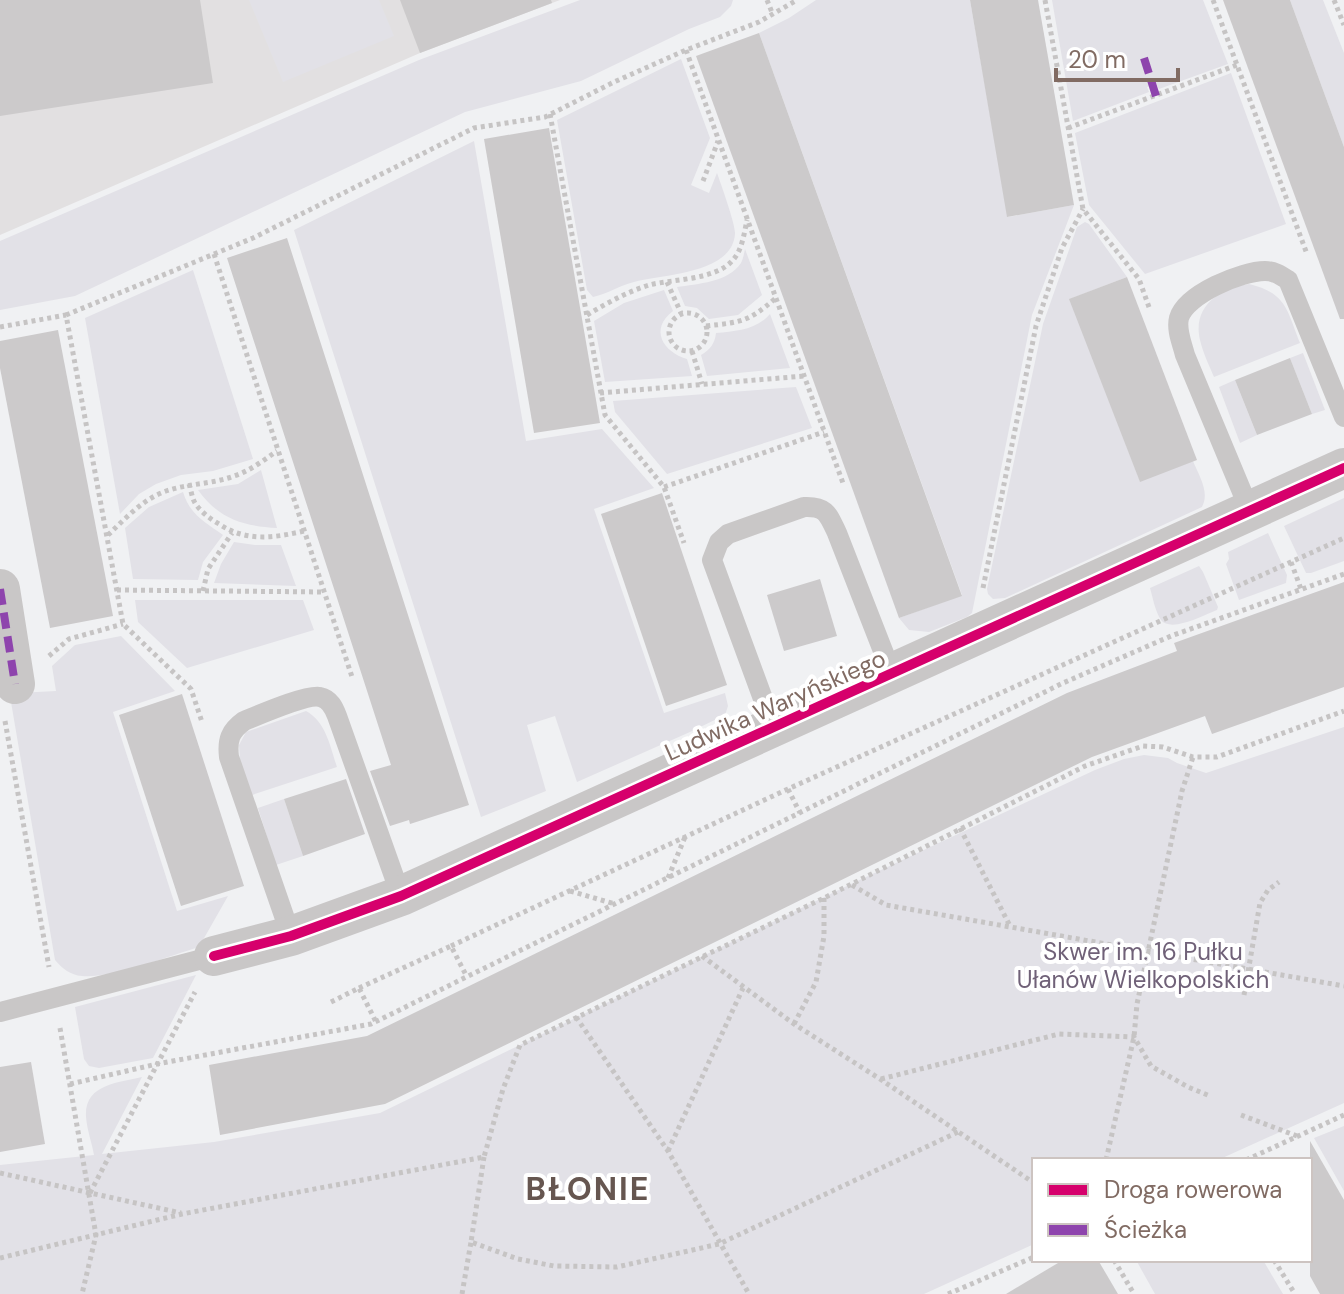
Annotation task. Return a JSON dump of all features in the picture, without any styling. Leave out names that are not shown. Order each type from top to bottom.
[{"type":"street","name":"Ludwika Waryńskiego","points":[[214,956],[291,936],[401,896],[1344,468]]},
{"type":"street","points":[[0,589],[15,684]]},
{"type":"lane","points":[[1250,511],[1185,355],[1178,319],[1191,301],[1204,290],[1250,272],[1277,273],[1288,280],[1344,417]]},
{"type":"lane","points":[[773,726],[712,560],[719,542],[728,534],[804,507],[826,511],[892,674]]},
{"type":"lane","points":[[291,936],[229,757],[229,736],[244,721],[309,698],[321,697],[330,702],[401,896]]},
{"type":"lane","points":[[0,1012],[214,956]]},
{"type":"path","points":[[767,0],[773,15]]},
{"type":"path","points":[[0,327],[66,315],[253,238],[474,128],[545,117],[614,82],[773,15],[797,0]]},
{"type":"path","points":[[1045,0],[1083,209],[1139,279],[1154,321]]},
{"type":"path","points":[[1213,0],[1312,266]]},
{"type":"path","points":[[1334,0],[1344,25]]},
{"type":"path","points":[[686,50],[846,491]]},
{"type":"path","points":[[1068,128],[1237,65]]},
{"type":"path","points":[[550,114],[605,415],[664,487],[684,544]]},
{"type":"path","points":[[703,181],[719,140]]},
{"type":"path","points":[[982,594],[1036,326],[1062,248],[1083,209]]},
{"type":"path","points":[[587,315],[649,285],[719,270],[733,261],[743,241],[747,219]]},
{"type":"path","points":[[214,254],[354,682]]},
{"type":"path","points":[[667,282],[681,313]]},
{"type":"path","points":[[706,326],[740,323],[776,298]]},
{"type":"path","points":[[681,313],[694,313],[706,326],[706,339],[692,351],[679,349],[668,334],[671,321],[681,313]]},
{"type":"path","points":[[66,315],[123,624],[191,689],[206,732]]},
{"type":"path","points":[[692,351],[702,385]]},
{"type":"path","points":[[600,393],[804,376]]},
{"type":"path","points":[[664,487],[824,432]]},
{"type":"path","points":[[107,536],[148,501],[180,486],[234,476],[278,450]]},
{"type":"path","points":[[189,484],[195,503],[232,533],[252,538],[304,531]]},
{"type":"path","points":[[203,591],[208,569],[232,533]]},
{"type":"path","points":[[331,1002],[685,836],[1344,538]]},
{"type":"path","points":[[1291,562],[1301,589]]},
{"type":"path","points":[[70,1084],[376,1022],[1076,677],[1171,636],[1344,574]]},
{"type":"path","points":[[117,590],[324,592]]},
{"type":"path","points":[[15,684],[69,639],[123,624]]},
{"type":"path","points":[[462,1294],[484,1157],[503,1089],[520,1045],[824,898],[1085,766],[1143,746],[1163,747],[1193,757],[1217,757],[1344,711]]},
{"type":"path","points":[[1106,1158],[1134,1037],[1137,1004],[1182,791],[1193,757]]},
{"type":"path","points":[[788,789],[800,813]]},
{"type":"path","points":[[960,828],[1010,926]]},
{"type":"path","points":[[668,878],[685,836]]},
{"type":"path","points":[[1244,995],[1260,903],[1268,890],[1279,882]]},
{"type":"path","points":[[851,884],[886,905],[1344,986]]},
{"type":"path","points":[[569,891],[616,904]]},
{"type":"path","points":[[794,1024],[816,982],[824,936],[824,898]]},
{"type":"path","points":[[451,946],[467,977]]},
{"type":"path","points":[[90,1193],[214,956]]},
{"type":"path","points":[[702,956],[794,1024],[1032,1182]]},
{"type":"path","points":[[359,988],[376,1022]]},
{"type":"path","points":[[668,1151],[743,988]]},
{"type":"path","points":[[576,1017],[668,1151],[749,1294]]},
{"type":"path","points":[[880,1079],[1059,1034],[1134,1037]]},
{"type":"path","points":[[1134,1037],[1151,1066],[1210,1096]]},
{"type":"path","points":[[1241,1115],[1298,1136]]},
{"type":"path","points":[[1250,1158],[1344,1115]]},
{"type":"path","points":[[471,1242],[518,1259],[554,1266],[617,1267],[719,1244],[958,1132]]},
{"type":"path","points":[[0,1258],[182,1214],[484,1157]]},
{"type":"path","points":[[0,1173],[182,1214]]},
{"type":"path","points":[[948,1294],[1032,1258]]},
{"type":"path","points":[[1115,1262],[1134,1294]]},
{"type":"path","points":[[1275,1262],[1295,1294]]},
{"type":"shaded area","points":[[0,0],[560,0],[420,53],[0,235]]},
{"type":"green space","points":[[249,0],[379,0],[394,36],[283,82]]},
{"type":"green space","points":[[580,0],[733,0],[720,17],[581,81],[465,112],[75,296],[0,310],[0,241],[419,60]]},
{"type":"green space","points":[[816,0],[970,0],[1008,217],[1074,205],[1032,315],[972,613],[929,632],[909,630],[899,618],[962,595],[759,33]]},
{"type":"green space","points":[[1052,0],[1203,0],[1228,64],[1159,89],[1156,84],[1147,87],[1149,92],[1073,121]]},
{"type":"green space","points":[[1290,0],[1323,0],[1344,53],[1344,147]]},
{"type":"green space","points":[[681,59],[710,138],[691,185],[709,193],[717,173],[735,230],[731,247],[710,265],[629,283],[593,297],[587,290],[557,120]]},
{"type":"green space","points":[[1231,73],[1286,224],[1145,274],[1089,205],[1075,133]]},
{"type":"green space","points":[[474,141],[526,441],[602,429],[654,488],[594,509],[664,713],[725,693],[728,706],[725,715],[577,782],[555,716],[527,725],[546,791],[481,817],[294,230]]},
{"type":"green space","points":[[1085,222],[1127,277],[1070,299],[1140,481],[1193,461],[1203,484],[1204,501],[1202,507],[1005,598],[993,599],[987,589],[1043,324],[1077,227]]},
{"type":"green space","points":[[745,249],[762,295],[738,315],[709,319],[697,308],[685,306],[677,287],[712,281],[729,274],[741,263]]},
{"type":"green space","points":[[193,270],[253,459],[213,471],[181,475],[156,484],[139,494],[120,514],[85,318]]},
{"type":"green space","points":[[1249,284],[1278,298],[1300,343],[1214,377],[1200,340],[1200,317],[1204,308],[1219,295]]},
{"type":"green space","points":[[664,290],[673,311],[662,325],[662,339],[671,351],[687,359],[692,376],[605,382],[594,321],[624,303]]},
{"type":"green space","points":[[770,314],[790,368],[707,376],[701,355],[712,346],[716,333],[752,327]]},
{"type":"green space","points":[[1303,353],[1325,410],[1312,414],[1290,358]]},
{"type":"green space","points":[[1235,380],[1257,435],[1240,443],[1219,387]]},
{"type":"green space","points":[[796,387],[812,428],[667,474],[615,412],[613,401]]},
{"type":"green space","points":[[261,470],[277,528],[233,519],[214,508],[198,490],[238,484]]},
{"type":"green space","points":[[183,492],[194,512],[223,535],[203,562],[198,580],[133,579],[125,528],[149,507]]},
{"type":"green space","points":[[1344,498],[1344,561],[1306,573],[1284,526]]},
{"type":"green space","points":[[1268,533],[1287,575],[1286,583],[1239,600],[1226,564],[1228,552]]},
{"type":"green space","points":[[234,542],[281,545],[296,586],[214,583]]},
{"type":"green space","points":[[1199,566],[1217,610],[1188,622],[1166,624],[1157,613],[1150,588]]},
{"type":"green space","points":[[135,600],[303,600],[314,630],[187,668],[138,622]]},
{"type":"green space","points":[[121,636],[175,691],[113,712],[177,911],[228,896],[199,947],[123,971],[82,976],[67,971],[55,960],[11,702],[18,693],[56,691],[52,666],[75,645]]},
{"type":"green space","points":[[306,711],[323,728],[337,767],[252,795],[240,760],[239,745],[246,732]]},
{"type":"green space","name":"Skwer im. 16 Pułku Ułanów Wielkopolskich","points":[[1344,727],[1344,1103],[1222,1158],[1032,1158],[1032,1245],[924,1294],[0,1294],[0,1165],[94,1155],[86,1117],[87,1106],[97,1091],[104,1087],[142,1077],[102,1154],[214,1142],[380,1113],[851,884],[1095,770],[1144,755],[1168,758],[1206,773]]},
{"type":"green space","points":[[284,799],[303,856],[276,865],[258,808]]},
{"type":"green space","points":[[196,975],[153,1058],[99,1068],[89,1066],[84,1059],[75,1007]]},
{"type":"green space","points":[[1344,1126],[1344,1191],[1314,1138]]},
{"type":"green space","points":[[1137,1262],[1264,1262],[1283,1294],[1155,1294]]},
{"type":"building","points":[[0,0],[200,0],[213,83],[0,116]]},
{"type":"building","points":[[400,0],[551,0],[552,3],[420,53]]},
{"type":"building","points":[[970,0],[1038,0],[1074,205],[1007,217]]},
{"type":"building","points":[[1223,0],[1290,0],[1344,147],[1344,319],[1340,319]]},
{"type":"building","points":[[759,33],[962,596],[899,618],[696,56]]},
{"type":"building","points":[[549,128],[600,423],[534,433],[484,139]]},
{"type":"building","points":[[287,238],[469,805],[410,824],[409,820],[390,826],[370,771],[391,765],[227,258]]},
{"type":"building","points":[[1127,277],[1197,460],[1140,482],[1069,299]]},
{"type":"building","points":[[58,330],[113,616],[50,628],[0,368],[0,341]]},
{"type":"building","points":[[1290,358],[1312,414],[1257,435],[1235,380]]},
{"type":"building","points":[[662,493],[727,685],[666,706],[601,514]]},
{"type":"building","points":[[820,579],[837,636],[784,651],[767,595]]},
{"type":"building","points":[[1344,582],[1344,687],[1212,734],[1205,716],[1092,757],[385,1104],[220,1135],[209,1065],[367,1036],[1067,693],[1177,651],[1174,643]]},
{"type":"building","points":[[182,694],[244,886],[181,906],[119,715]]},
{"type":"building","points":[[346,779],[365,834],[303,856],[284,799]]},
{"type":"building","points":[[31,1062],[45,1144],[0,1152],[0,1067]]},
{"type":"building","points":[[1310,1141],[1344,1200],[1344,1294],[1320,1294],[1310,1276]]},
{"type":"building","points":[[1060,1262],[1099,1262],[1118,1294],[1006,1294]]},
{"type":"marked path","points":[[1144,58],[1156,96]]},
{"type":"marked path","points":[[0,589],[15,684]]},
{"type":"cycle path","points":[[214,956],[291,936],[401,896],[1344,468]]},
{"type":"district","name":"BŁONIE","points":[[588,1189]]}]
